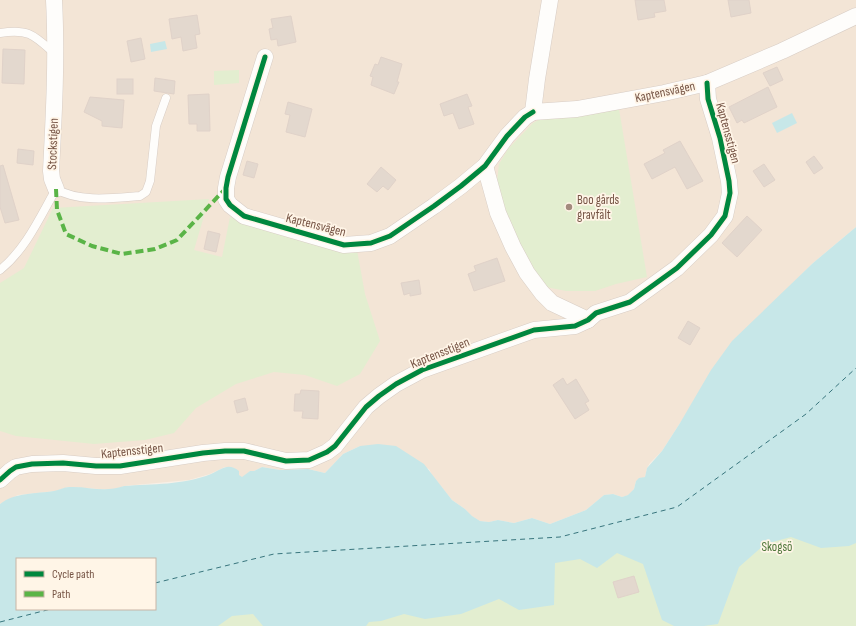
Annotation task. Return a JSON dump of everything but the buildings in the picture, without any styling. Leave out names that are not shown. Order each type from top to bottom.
[{"type":"street","name":"Stockstigen","points":[[54,0],[56,55],[51,171],[56,189]]},
{"type":"street","points":[[533,112],[550,0]]},
{"type":"street","name":"Kaptensvägen","points":[[265,57],[226,188],[226,199],[230,205],[244,216],[344,245],[371,243],[390,236],[416,219],[461,186],[485,166],[507,136],[525,117],[533,112],[577,109],[664,93],[706,83],[782,52],[856,16]]},
{"type":"street","name":"Kaptensstigen","points":[[0,480],[16,467],[32,464],[63,463],[96,466],[120,466],[225,451],[244,451],[286,461],[309,460],[327,452],[335,446],[366,407],[379,396],[396,384],[422,370],[534,330],[575,326],[588,320],[596,313],[630,302],[677,268],[711,235],[725,216],[729,204],[729,181],[720,138],[708,99],[706,83]]},
{"type":"street","points":[[485,166],[498,213],[513,247],[527,273],[552,304],[588,320]]},
{"type":"lane","points":[[0,32],[24,32],[36,36],[56,55]]},
{"type":"lane","points":[[56,189],[74,196],[90,198],[140,196],[146,192],[150,180],[156,126],[166,98]]},
{"type":"lane","name":"Stockstigen","points":[[0,270],[28,239],[56,189]]},
{"type":"shaded area","points":[[0,0],[856,0],[856,227],[813,263],[784,292],[680,423],[662,451],[650,463],[645,477],[636,481],[634,489],[629,495],[622,497],[613,494],[604,495],[586,510],[550,524],[532,518],[514,523],[498,520],[489,522],[480,521],[471,516],[465,509],[452,500],[429,469],[360,446],[343,454],[325,473],[308,469],[280,470],[262,467],[254,471],[250,471],[242,478],[225,467],[210,474],[189,480],[124,486],[114,490],[68,487],[56,491],[18,495],[0,504]]},
{"type":"green space","points":[[239,70],[239,83],[214,85],[214,71]]},
{"type":"green space","points":[[619,109],[647,277],[616,284],[595,291],[566,291],[546,287],[529,263],[509,222],[497,181],[499,164],[508,149],[533,123],[546,116]]},
{"type":"green space","points":[[209,199],[194,250],[222,257],[230,217],[357,250],[365,294],[380,341],[360,374],[337,386],[305,375],[274,372],[236,384],[196,408],[174,433],[145,440],[94,444],[16,436],[0,431],[0,283],[24,268],[53,208]]},
{"type":"green space","name":"Skogsö","points":[[856,407],[856,626],[49,626],[49,610],[156,610],[507,561]]},
{"type":"water","points":[[165,41],[167,49],[151,52],[150,44]]},
{"type":"water","points":[[792,113],[797,123],[777,133],[772,123]]},
{"type":"water","points":[[856,227],[856,543],[849,546],[821,548],[791,537],[765,544],[739,567],[718,624],[704,626],[674,626],[662,620],[643,564],[617,553],[597,568],[580,559],[555,563],[554,605],[519,610],[499,599],[461,614],[425,619],[404,614],[381,621],[369,622],[366,626],[263,626],[253,614],[232,616],[218,626],[0,626],[0,504],[13,497],[54,491],[67,487],[109,489],[124,486],[179,482],[201,478],[225,467],[235,468],[239,471],[239,475],[242,477],[250,471],[254,471],[262,467],[280,470],[308,469],[325,473],[343,454],[360,446],[378,444],[396,446],[424,464],[452,500],[480,521],[489,522],[498,520],[514,523],[532,518],[550,524],[586,510],[604,495],[613,494],[622,497],[628,495],[634,489],[636,481],[639,478],[645,477],[647,468],[662,451],[711,370],[732,341],[813,263]]},
{"type":"ferry route","points":[[156,583],[274,554],[560,537],[677,507],[806,414],[856,368]]},
{"type":"ferry route","points":[[0,622],[47,610]]},
{"type":"marked path","points":[[56,189],[57,210],[66,234],[92,246],[122,254],[155,249],[177,240],[226,188]]},
{"type":"cycle path","points":[[265,57],[228,177],[226,199],[230,205],[244,216],[344,245],[371,243],[390,236],[434,206],[485,166],[507,136],[525,117],[533,112]]},
{"type":"cycle path","points":[[0,480],[16,467],[32,464],[63,463],[96,466],[120,466],[225,451],[244,451],[286,461],[309,460],[327,452],[335,446],[366,407],[379,396],[396,384],[422,370],[534,330],[575,326],[588,320],[596,313],[630,302],[677,268],[711,235],[725,216],[730,193],[729,181],[720,138],[708,99],[707,83]]},
{"type":"place","name":"Boo gårds gravfält","points":[[569,207]]}]
